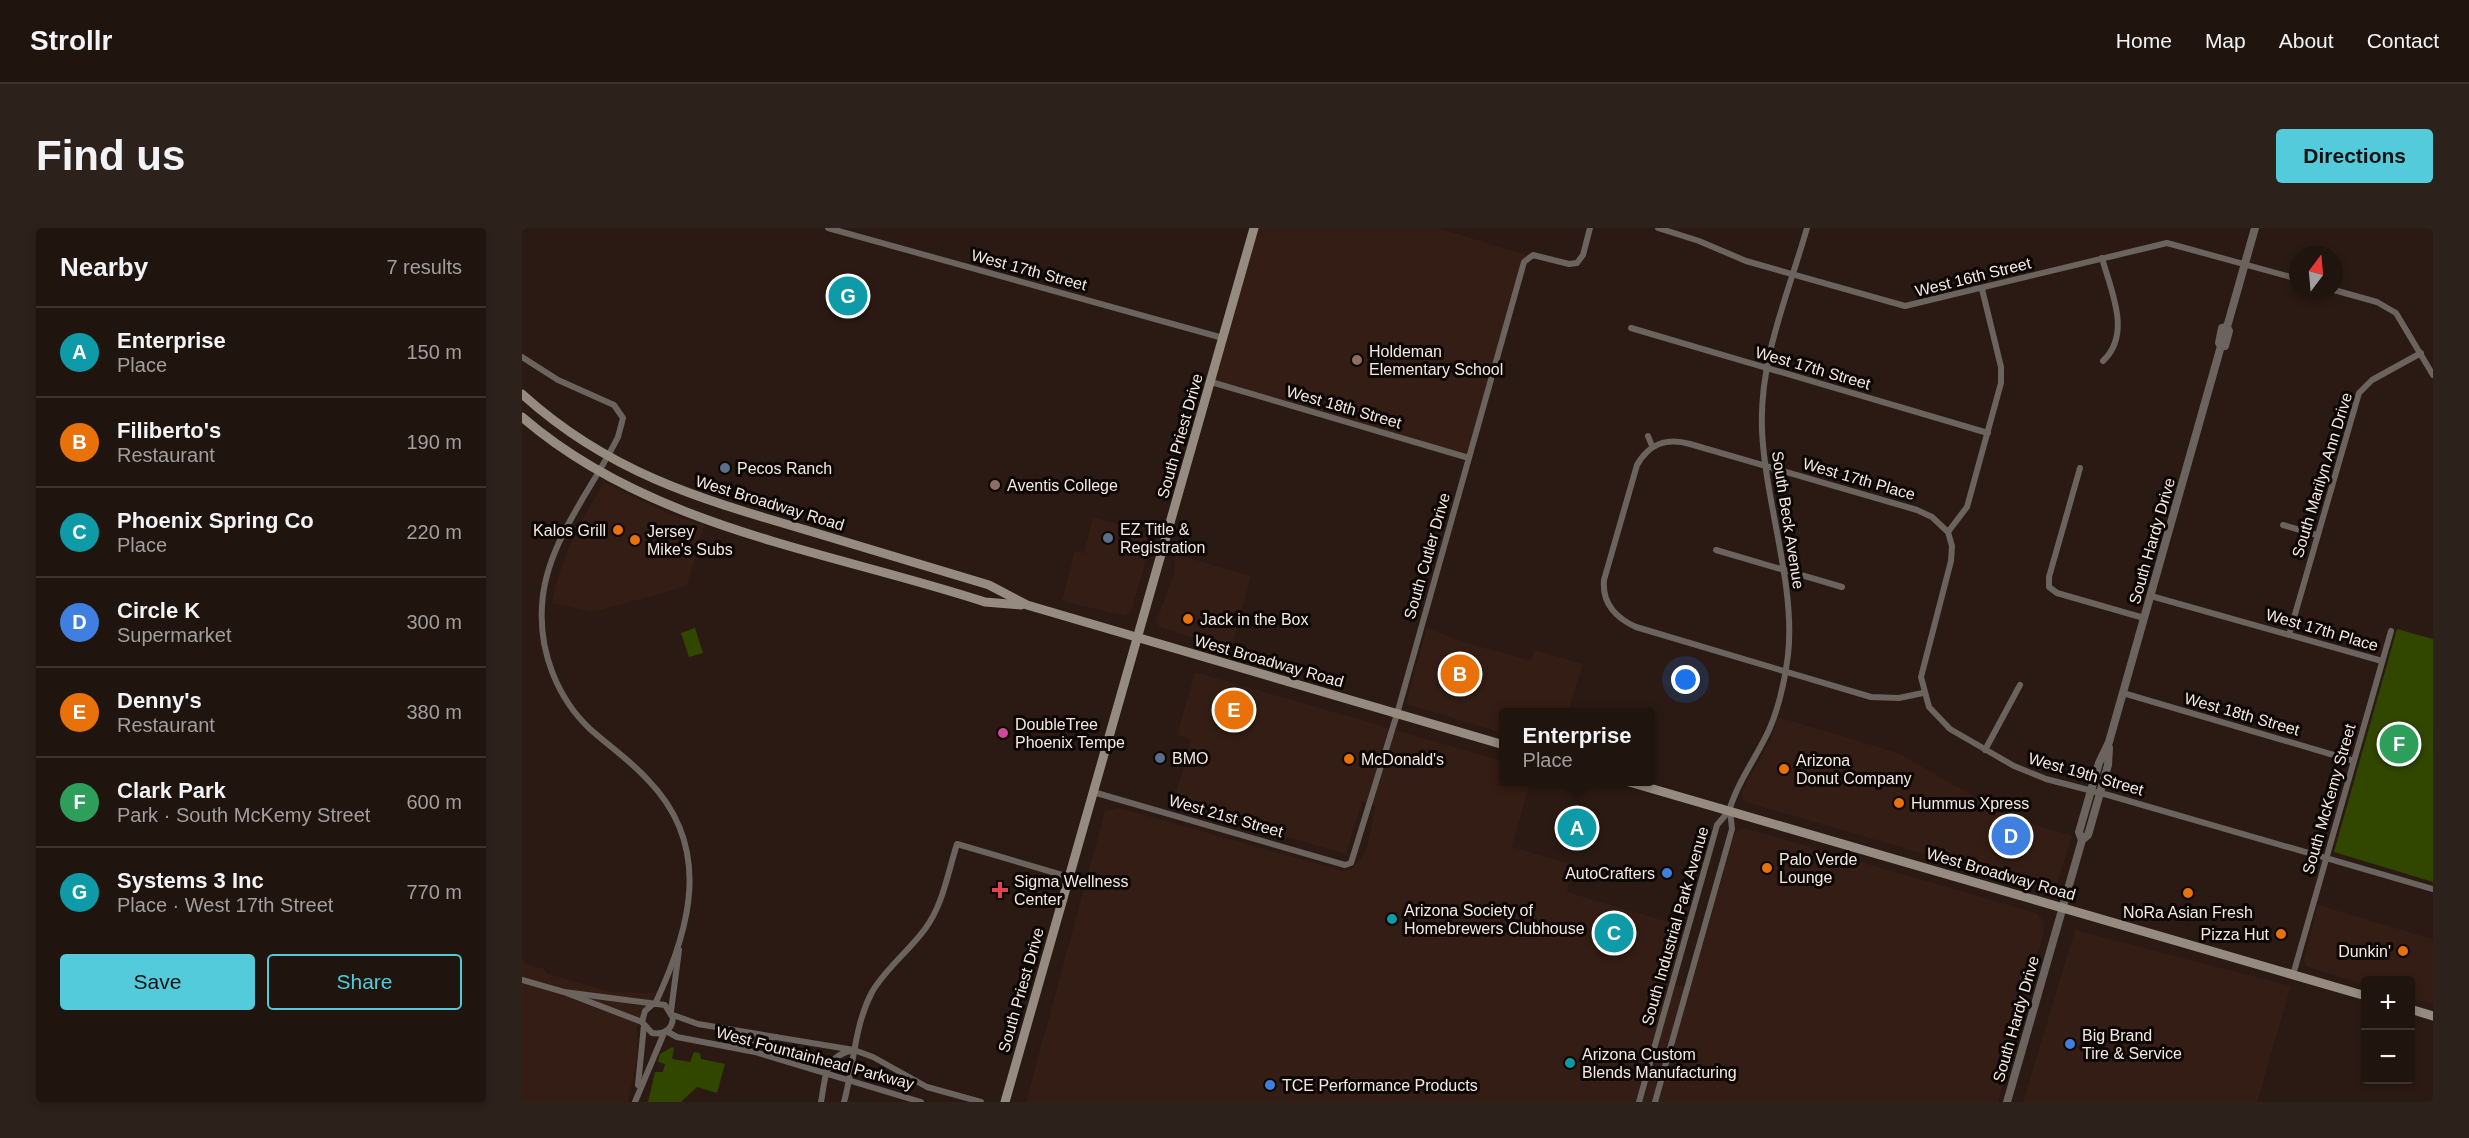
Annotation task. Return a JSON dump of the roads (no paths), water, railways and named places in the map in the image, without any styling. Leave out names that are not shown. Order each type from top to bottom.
[{"type":"main road","name":"South Priest Drive","points":[[1005,1102],[1254,228]]},
{"type":"main road","name":"West Broadway Road","points":[[522,394],[567,430],[608,456],[656,481],[697,498],[989,585],[1027,605],[1499,744]]},
{"type":"main road","name":"West Broadway Road","points":[[522,417],[561,447],[600,472],[656,500],[721,523],[985,602],[1027,605]]},
{"type":"main road","name":"West Broadway Road","points":[[1643,786],[2361,995]]},
{"type":"main road","points":[[2415,1011],[2433,1016]]},
{"type":"street","name":"West 17th Street","points":[[828,228],[1223,338]]},
{"type":"street","name":"South Cutler Drive","points":[[1351,863],[1397,714],[1523,267],[1530,256],[1538,255],[1569,264],[1577,263],[1583,255],[1590,228]]},
{"type":"street","name":"West 16th Street","points":[[1658,228],[1692,238],[1746,261],[1905,306],[2167,243],[2289,276]]},
{"type":"street","name":"South Beck Avenue","points":[[1730,811],[1746,769],[1769,729],[1786,671],[1790,629],[1765,466],[1762,416],[1765,368],[1807,228]]},
{"type":"street","name":"South Hardy Drive","points":[[2007,1102],[2082,840],[2088,835],[2095,792],[2108,765],[2109,742],[2221,346],[2219,343],[2222,328],[2227,327],[2255,228]]},
{"type":"street","points":[[2102,258],[2119,326],[2115,345],[2103,361]]},
{"type":"street","points":[[1648,436],[1652,446],[1641,458],[1634,472],[1604,586],[1609,606],[1620,619],[1636,627],[1878,698],[1899,698],[1923,693],[1923,663],[1952,561],[1952,546],[1948,532],[1967,507],[2002,373],[1982,288]]},
{"type":"street","points":[[2343,293],[2390,308],[2401,318],[2433,375]]},
{"type":"street","name":"West 17th Street","points":[[1631,328],[1988,433]]},
{"type":"street","name":"South Marilyn Ann Drive","points":[[2289,635],[2359,393],[2367,383],[2421,353]]},
{"type":"street","points":[[522,357],[558,380],[610,402],[620,411],[624,424],[564,535],[549,572],[542,605],[544,642],[555,680],[570,706],[591,729],[648,780],[675,817],[687,852],[691,880],[688,912],[679,944],[654,1004],[645,1011],[638,1091]]},
{"type":"street","name":"West 18th Street","points":[[1211,382],[1469,458]]},
{"type":"street","name":"West 17th Place","points":[[1652,446],[1666,441],[1683,442],[1925,513],[1948,532]]},
{"type":"street","points":[[2080,468],[2049,576],[2049,587],[2056,593],[2144,618]]},
{"type":"street","points":[[2283,525],[2318,534]]},
{"type":"street","points":[[1716,550],[1842,587]]},
{"type":"street","name":"West 17th Place","points":[[2151,596],[2382,661]]},
{"type":"street","points":[[1601,611],[1609,606]]},
{"type":"street","name":"South McKemy Street","points":[[2293,975],[2391,631]]},
{"type":"street","points":[[1985,750],[2020,686]]},
{"type":"street","name":"West 19th Street","points":[[1923,693],[1929,707],[1944,724],[1985,750],[2038,777],[2433,889]]},
{"type":"street","name":"West 18th Street","points":[[2123,693],[2354,761]]},
{"type":"street","name":"West 21st Street","points":[[1093,792],[1345,865],[1351,863]]},
{"type":"street","name":"South Industrial Park Avenue","points":[[1639,1102],[1717,825],[1730,811]]},
{"type":"street","name":"South Industrial Park Avenue","points":[[1654,1102],[1732,829],[1730,811]]},
{"type":"street","points":[[844,1102],[854,1050],[866,1007],[875,987],[920,936],[935,912],[957,844],[1069,877]]},
{"type":"street","points":[[635,1102],[665,1032],[672,1024],[679,944]]},
{"type":"street","points":[[522,980],[564,992],[643,1024],[652,1033],[665,1032]]},
{"type":"street","points":[[564,992],[665,1005],[672,1013]]},
{"type":"street","name":"West Fountainhead Parkway","points":[[672,1013],[698,1024],[782,1036],[854,1050],[873,1056],[921,1085],[981,1102]]},
{"type":"street","name":"West Fountainhead Parkway","points":[[665,1032],[677,1037],[745,1050],[921,1102]]},
{"type":"street","points":[[745,1050],[753,1039],[782,1036]]},
{"type":"street","points":[[821,1102],[826,1073],[837,1055],[854,1050]]},
{"type":"place","name":"Systems 3 Inc","points":[[848,296]]},
{"type":"place","name":"Holdeman Elementary School","points":[[1357,360]]},
{"type":"place","name":"Pecos Ranch","points":[[725,468]]},
{"type":"place","name":"Aventis College","points":[[995,485]]},
{"type":"place","name":"Kalos Grill","points":[[618,530]]},
{"type":"place","name":"EZ Title & Registration","points":[[1108,538]]},
{"type":"place","name":"Jersey Mike's Subs","points":[[635,540]]},
{"type":"place","name":"Jack in the Box","points":[[1188,619]]},
{"type":"place","name":"Filiberto's","points":[[1460,674]]},
{"type":"place","name":"Denny's","points":[[1234,710]]},
{"type":"place","name":"DoubleTree Phoenix Tempe","points":[[1003,733]]},
{"type":"place","name":"Clark Park","points":[[2399,744]]},
{"type":"place","name":"BMO","points":[[1160,758]]},
{"type":"place","name":"McDonald's","points":[[1349,759]]},
{"type":"place","name":"Arizona Donut Company","points":[[1784,769]]},
{"type":"place","name":"Hummus Xpress","points":[[1899,803]]},
{"type":"place","name":"Enterprise","points":[[1577,828]]},
{"type":"place","name":"Circle K","points":[[2011,836]]},
{"type":"place","name":"Palo Verde Lounge","points":[[1767,868]]},
{"type":"place","name":"AutoCrafters","points":[[1667,873]]},
{"type":"place","name":"Sigma Wellness Center","points":[[1000,890]]},
{"type":"place","name":"NoRa Asian Fresh","points":[[2188,893]]},
{"type":"place","name":"Arizona Society of Homebrewers Clubhouse","points":[[1392,919]]},
{"type":"place","name":"Phoenix Spring Co","points":[[1614,933]]},
{"type":"place","name":"Pizza Hut","points":[[2281,934]]},
{"type":"place","name":"Dunkin'","points":[[2403,951]]},
{"type":"place","name":"Big Brand Tire & Service","points":[[2070,1044]]},
{"type":"place","name":"Arizona Custom Blends Manufacturing","points":[[1570,1063]]},
{"type":"place","name":"TCE Performance Products","points":[[1270,1085]]}]
